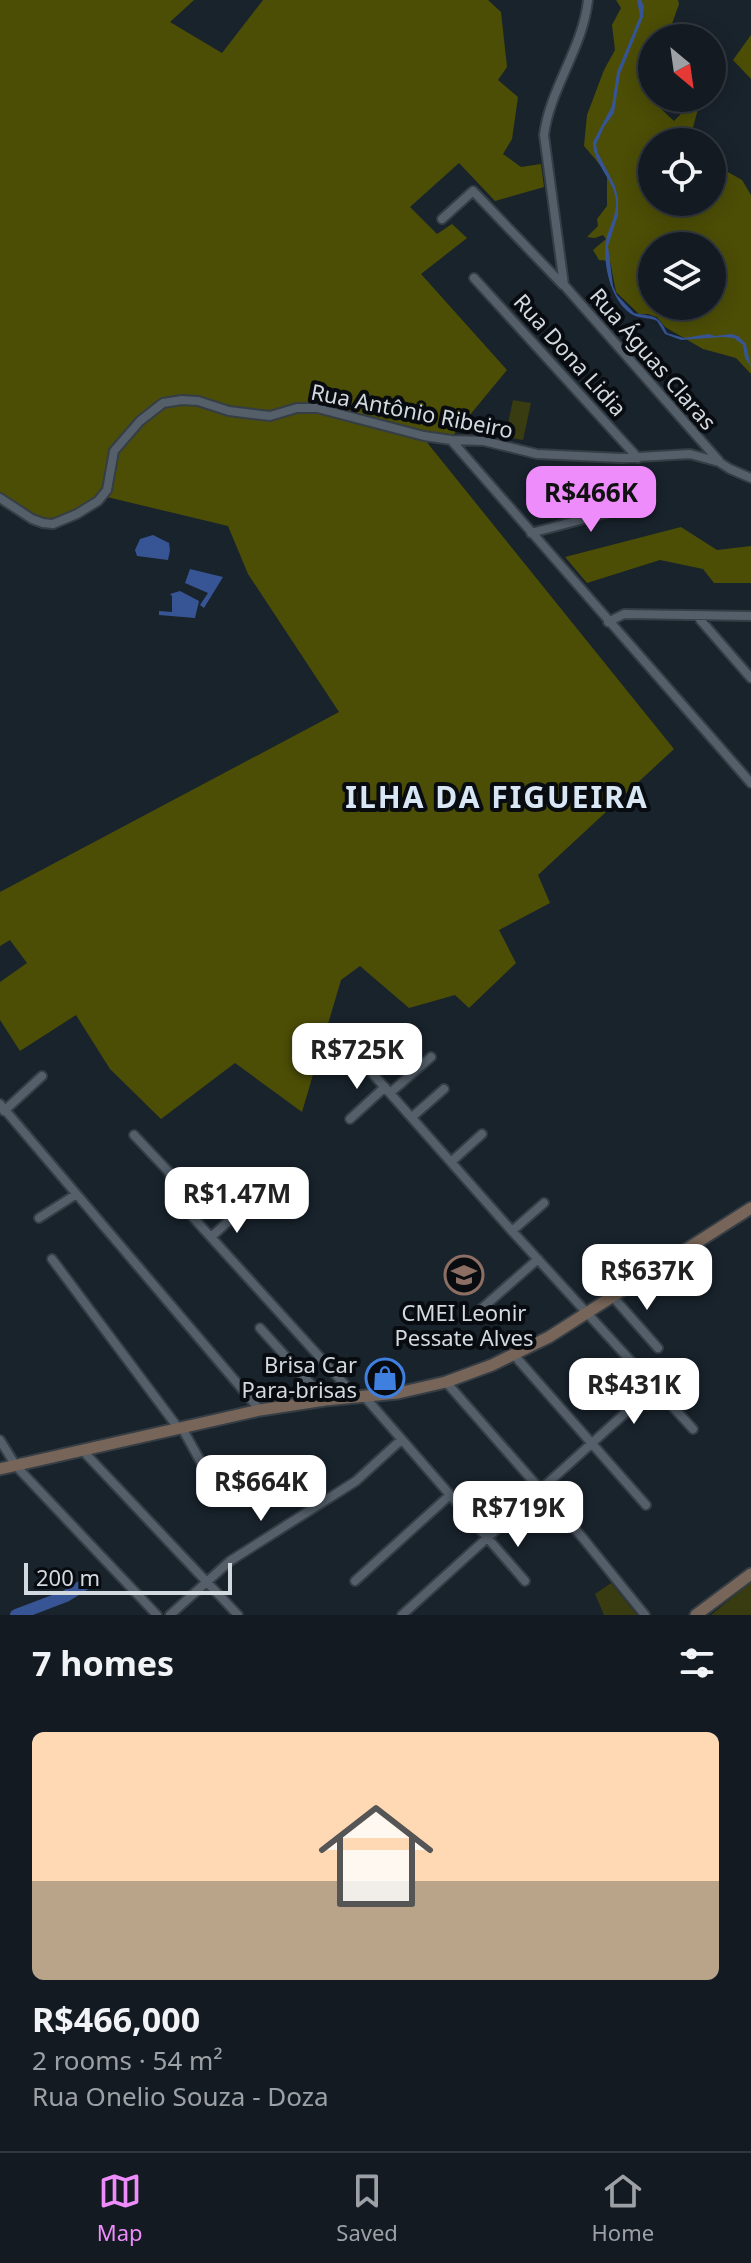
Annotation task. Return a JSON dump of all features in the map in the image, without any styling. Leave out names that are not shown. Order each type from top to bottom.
[{"type":"main road","points":[[0,1469],[260,1410],[398,1393],[446,1382],[514,1355],[549,1337],[751,1208]]},
{"type":"main road","points":[[696,1615],[751,1574]]},
{"type":"street","name":"Rua Águas Claras","points":[[588,0],[587,14],[547,115],[544,135],[564,285],[719,462]]},
{"type":"street","points":[[442,219],[473,191],[564,285]]},
{"type":"street","name":"Rua Dona Lidia","points":[[474,278],[638,458]]},
{"type":"street","name":"Rua Antônio Ribeiro","points":[[0,498],[32,519],[53,524],[77,514],[98,501],[107,490],[114,451],[140,421],[163,403],[198,401],[229,411],[270,416],[297,408],[317,408],[424,436],[484,441],[537,454],[638,458],[690,454],[719,462],[751,478]]},
{"type":"street","points":[[690,454],[696,449],[699,439]]},
{"type":"street","points":[[451,440],[751,783]]},
{"type":"street","points":[[531,533],[625,508],[634,501]]},
{"type":"street","points":[[608,622],[624,614],[751,616]]},
{"type":"street","points":[[697,616],[751,678]]},
{"type":"street","points":[[334,1030],[693,1429]]},
{"type":"street","points":[[350,1119],[431,1057]]},
{"type":"street","points":[[42,1076],[2,1108],[260,1410]]},
{"type":"street","points":[[412,1117],[444,1089]]},
{"type":"street","points":[[451,1162],[482,1134]]},
{"type":"street","points":[[134,1135],[168,1171],[191,1215],[401,1440],[525,1581]]},
{"type":"street","points":[[39,1218],[75,1195]]},
{"type":"street","points":[[512,1231],[544,1203]]},
{"type":"street","points":[[211,1237],[242,1209]]},
{"type":"street","points":[[52,1259],[180,1429],[202,1464]]},
{"type":"street","points":[[472,1317],[538,1259]]},
{"type":"street","points":[[613,1297],[658,1348]]},
{"type":"street","points":[[260,1328],[325,1400]]},
{"type":"street","points":[[514,1355],[646,1505]]},
{"type":"street","points":[[446,1382],[645,1615]]},
{"type":"street","points":[[402,1615],[655,1386]]},
{"type":"street","points":[[0,1440],[16,1466],[157,1615]]},
{"type":"street","points":[[170,1615],[230,1561],[356,1481],[401,1440]]},
{"type":"street","points":[[83,1451],[238,1615]]},
{"type":"street","points":[[355,1581],[450,1495]]},
{"type":"shaded area","points":[[0,0],[194,0],[170,22],[222,53],[263,0],[488,0],[501,12],[507,67],[498,80],[518,97],[512,139],[503,154],[521,167],[541,164],[544,187],[495,201],[459,163],[410,207],[437,234],[452,224],[467,238],[421,274],[507,370],[450,439],[421,435],[674,749],[538,875],[550,903],[499,930],[516,963],[469,1008],[455,995],[409,1008],[360,966],[341,980],[302,1112],[235,1063],[161,1119],[110,1069],[76,1015],[20,1051],[0,1020],[0,982],[27,963],[10,940],[0,946],[0,892],[339,712],[248,574],[228,526],[107,497],[87,511],[50,524],[0,494]]},
{"type":"shaded area","points":[[616,0],[678,0],[672,24],[638,24],[638,112],[664,112],[674,121],[683,112],[697,112],[693,128],[638,128],[638,216],[726,216],[726,171],[742,180],[751,195],[751,374],[736,358],[703,349],[665,327],[659,320],[726,320],[726,232],[638,232],[638,313],[616,292],[610,261],[599,260],[593,250],[606,239],[603,235],[587,237],[598,226],[597,219],[607,206],[607,173],[584,146],[587,115],[615,50],[612,25],[621,8]]},
{"type":"shaded area","points":[[751,35],[751,79],[733,60]]},
{"type":"shaded area","points":[[513,400],[531,403],[523,440],[505,437]]},
{"type":"shaded area","points":[[681,527],[717,550],[751,546],[751,583],[714,583],[703,569],[660,560],[587,583],[565,557]]},
{"type":"shaded area","points":[[751,1582],[751,1615],[711,1615]]},
{"type":"shaded area","points":[[611,1583],[637,1615],[604,1615],[595,1594]]},
{"type":"water","points":[[637,0],[641,0],[644,6],[643,17],[620,74],[614,113],[596,145],[618,198],[618,215],[608,246],[613,286],[617,295],[638,317],[618,301],[609,280],[605,246],[616,200],[596,157],[593,142],[612,106],[617,72],[640,16]]},
{"type":"water","points":[[654,320],[659,320],[667,333],[684,338],[709,334],[738,336],[746,344],[751,367],[745,358],[743,345],[734,338],[681,340],[665,334]]},
{"type":"water","points":[[153,535],[169,543],[168,560],[137,556],[135,550],[140,539]]},
{"type":"water","points":[[190,569],[223,577],[204,608],[200,605],[208,593],[185,583]]},
{"type":"water","points":[[180,591],[199,601],[195,618],[159,615],[159,611],[172,612],[170,594]]},
{"type":"waterway","points":[[16,1615],[66,1596],[90,1581]]},
{"type":"place","name":"CMEI Leonir Pessate Alves","points":[[464,1275]]},
{"type":"place","name":"Brisa Car Para-brisas","points":[[385,1378]]},
{"type":"district","name":"ILHA DA FIGUEIRA","points":[[497,798]]}]
